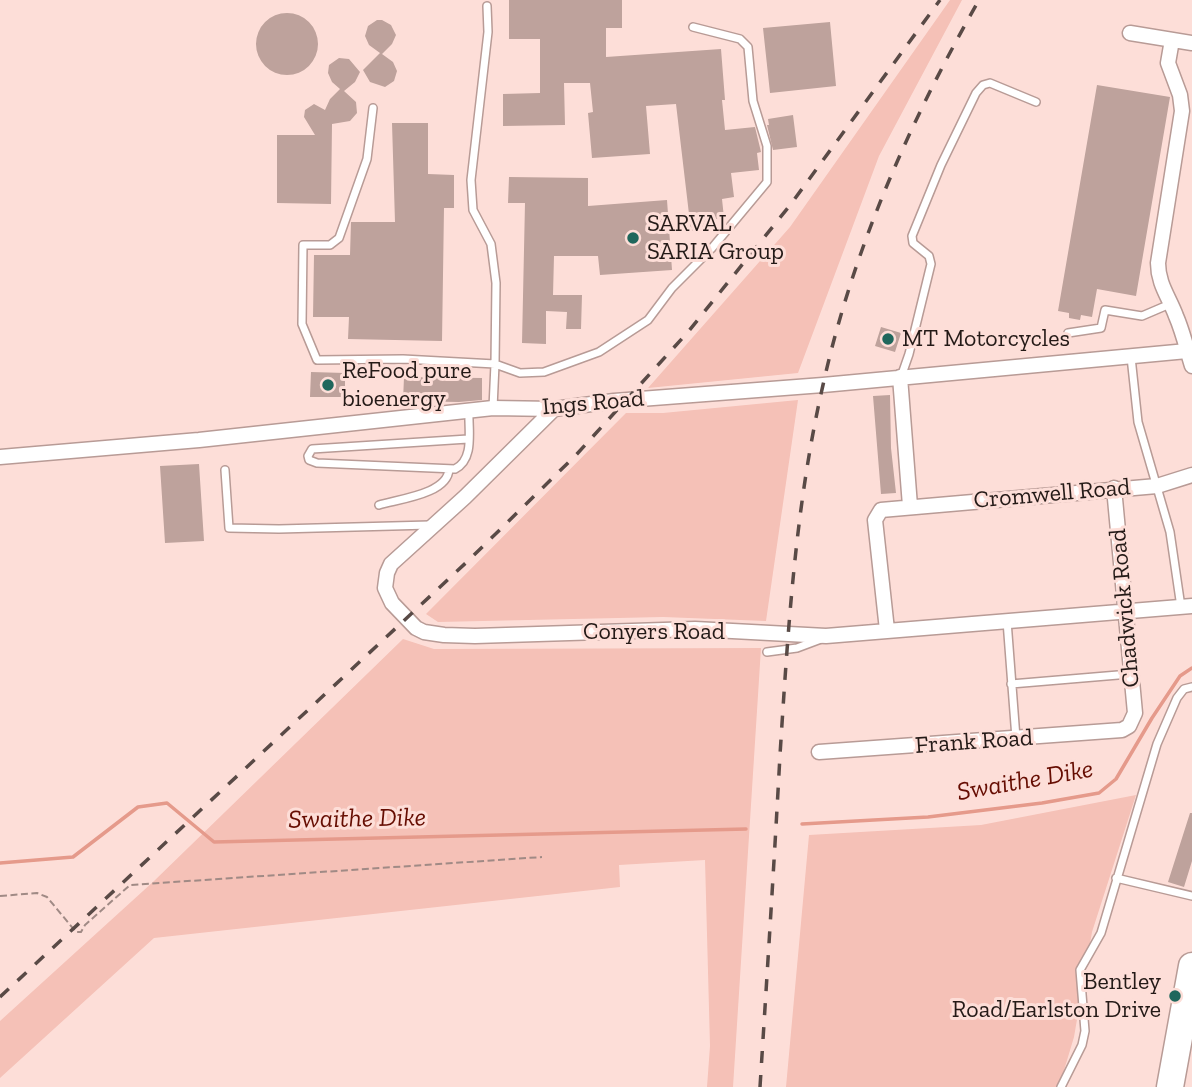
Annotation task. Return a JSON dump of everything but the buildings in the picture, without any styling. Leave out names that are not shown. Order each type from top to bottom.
[{"type":"highway","points":[[1170,1087],[1185,1044],[1192,966]]},
{"type":"street","points":[[1130,33],[1192,43]]},
{"type":"street","points":[[1172,40],[1168,63],[1180,95],[1182,111],[1158,262],[1161,286],[1188,345],[1192,366]]},
{"type":"street","name":"Ings Road","points":[[0,457],[199,440],[493,408],[554,409],[614,401],[1131,357],[1188,345]]},
{"type":"street","points":[[900,377],[909,506]]},
{"type":"street","name":"Conyers Road","points":[[554,409],[391,564],[385,588],[392,603],[416,628],[444,635],[475,636],[695,629],[826,636],[1187,607]]},
{"type":"street","name":"Cromwell Road","points":[[887,630],[876,516],[886,508],[1157,486],[1192,475]]},
{"type":"street","name":"Chadwick Road","points":[[1114,488],[1135,713],[1129,726]]},
{"type":"street","name":"Frank Road","points":[[819,752],[1016,739],[1122,730],[1129,726]]},
{"type":"lane","points":[[487,6],[488,32],[471,180],[473,209],[491,244],[496,283],[493,408]]},
{"type":"lane","points":[[373,108],[367,159],[339,238],[330,244],[303,244],[302,324],[317,360],[403,359],[495,363],[520,373],[544,372],[599,352],[648,320],[672,288],[712,248],[767,182],[767,146],[753,101],[748,47],[740,39],[693,27]]},
{"type":"lane","points":[[900,377],[909,354],[931,264],[929,256],[913,243],[912,236],[976,93],[983,85],[990,83],[1036,102]]},
{"type":"lane","points":[[1069,332],[1101,328],[1105,310],[1142,316],[1170,304]]},
{"type":"lane","points":[[1131,357],[1138,422],[1175,553],[1187,607]]},
{"type":"lane","points":[[468,439],[312,449],[309,452],[309,460],[317,463],[449,469],[462,465],[467,459],[468,439],[469,411]]},
{"type":"lane","points":[[379,505],[436,488],[446,481],[449,469]]},
{"type":"lane","points":[[225,470],[229,528],[279,530],[434,525]]},
{"type":"lane","points":[[1006,620],[1016,739]]},
{"type":"lane","points":[[768,652],[797,648],[826,636]]},
{"type":"lane","points":[[1011,684],[1130,674]]},
{"type":"lane","points":[[1061,1087],[1082,1045],[1085,1031],[1080,970],[1101,933],[1157,744],[1177,698],[1184,689],[1192,687]]},
{"type":"lane","points":[[1116,878],[1192,896]]},
{"type":"path","points":[[0,896],[37,893],[47,897],[76,932],[81,932],[85,925],[130,885],[542,857]]},
{"type":"shaded area","points":[[950,0],[962,0],[879,156],[798,373],[648,388],[790,227]]},
{"type":"shaded area","points":[[798,400],[766,621],[663,617],[438,622],[426,614],[626,413],[663,413]]},
{"type":"shaded area","points":[[403,639],[434,649],[761,648],[733,1087],[707,1087],[710,1046],[705,860],[619,865],[620,887],[154,938],[0,1078],[0,1021],[154,881]]},
{"type":"shaded area","points":[[1136,795],[1092,932],[1074,1037],[1059,1087],[786,1087],[809,835],[981,825]]},
{"type":"waterway","name":"Swaithe Dike","points":[[802,824],[928,817],[1099,793],[1116,779],[1180,676],[1192,668]]},
{"type":"waterway","name":"Swaithe Dike","points":[[0,863],[73,857],[138,807],[167,803],[214,842],[746,829]]},
{"type":"railway","points":[[0,997],[470,559],[576,455],[688,332],[791,204],[940,0]]},
{"type":"railway","points":[[760,1087],[790,616],[799,523],[813,431],[835,334],[867,235],[907,139],[979,0]]},
{"type":"place","name":"SARVAL SARIA Group","points":[[633,238]]},
{"type":"place","name":"MT Motorcycles","points":[[888,339]]},
{"type":"place","name":"ReFood pure bioenergy","points":[[328,385]]},
{"type":"place","name":"Bentley Road/Earlston Drive","points":[[1175,996]]}]
